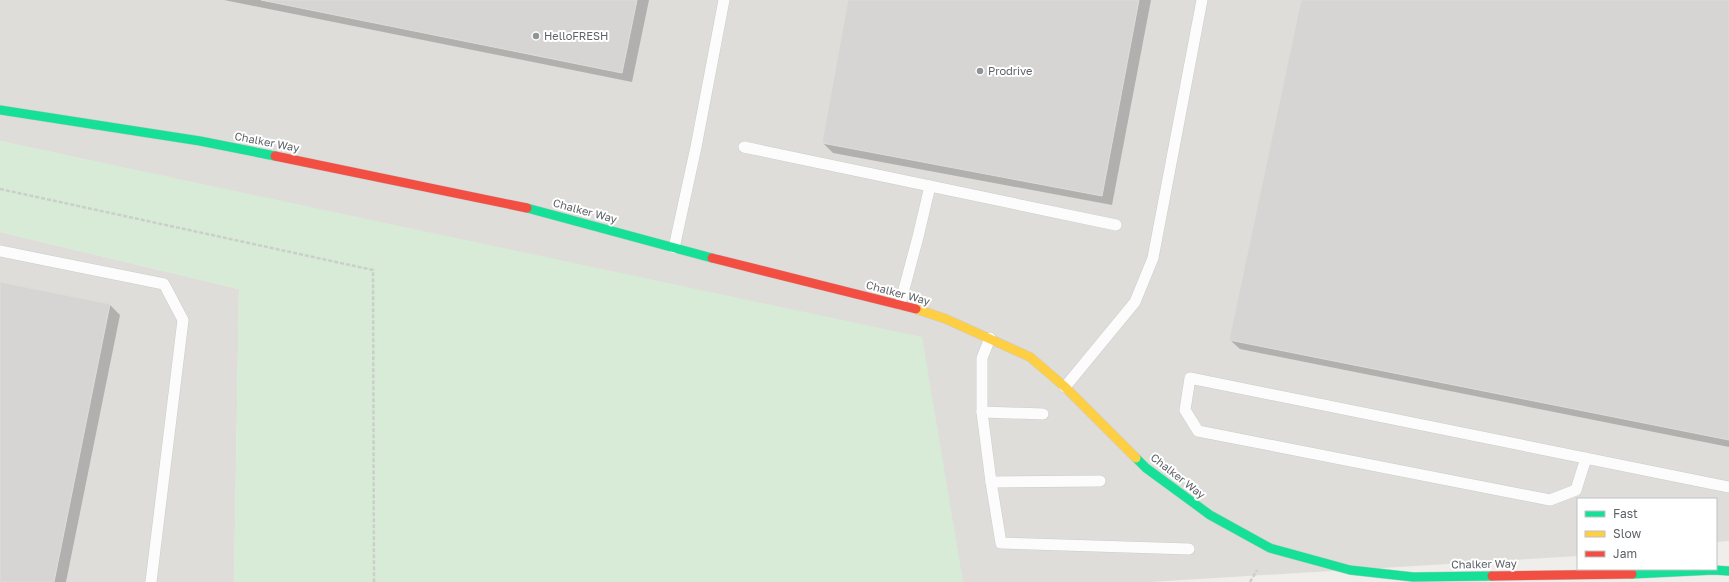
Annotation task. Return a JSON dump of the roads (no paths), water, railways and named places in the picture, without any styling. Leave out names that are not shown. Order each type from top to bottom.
[{"type":"street","name":"Chalker Way","points":[[0,110],[200,141],[505,202],[840,291],[900,304],[946,319],[1030,357],[1065,387],[1146,468],[1210,515],[1270,548],[1350,570],[1413,577],[1669,573],[1714,570],[1729,571]]},
{"type":"lane","points":[[674,248],[696,147],[724,0]]},
{"type":"lane","points":[[1065,387],[1136,302],[1153,258],[1202,0]]},
{"type":"lane","points":[[744,147],[1116,225]]},
{"type":"lane","points":[[900,304],[930,186]]},
{"type":"lane","points":[[0,251],[164,284],[184,320],[151,582]]},
{"type":"lane","points":[[990,338],[982,358],[982,412],[1001,543],[1190,549]]},
{"type":"lane","points":[[1586,458],[1576,490],[1550,500],[1198,431],[1185,410],[1190,378],[1729,486]]},
{"type":"lane","points":[[982,412],[1043,414]]},
{"type":"lane","points":[[991,482],[1100,481]]},
{"type":"place","name":"HelloFRESH","points":[[536,36]]},
{"type":"place","name":"Prodrive","points":[[980,71]]}]
